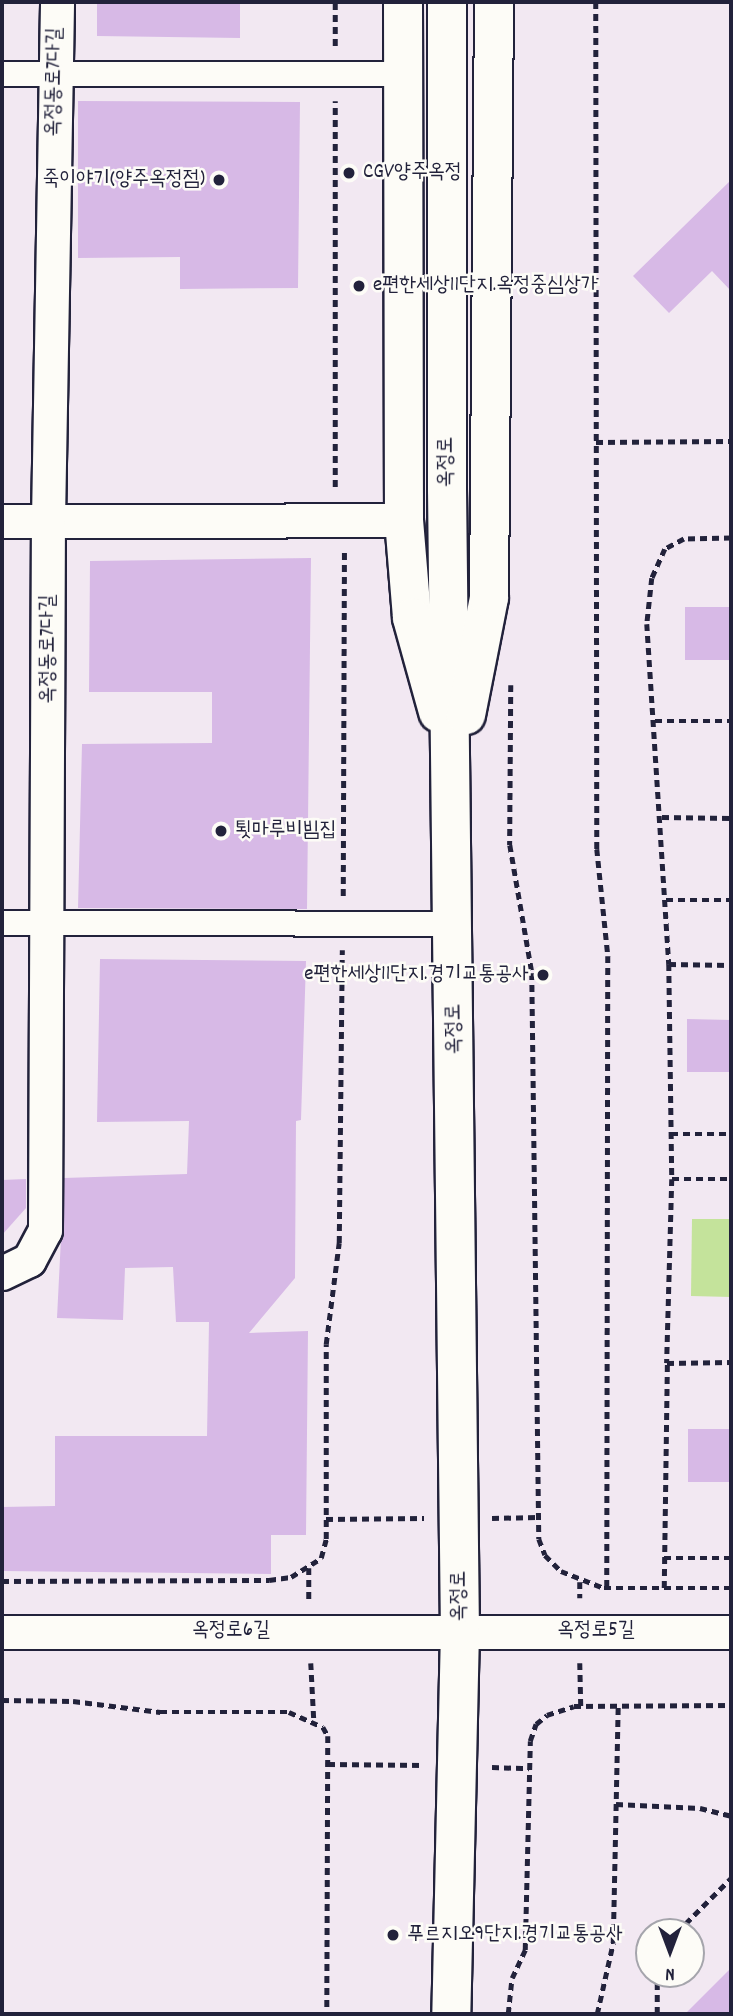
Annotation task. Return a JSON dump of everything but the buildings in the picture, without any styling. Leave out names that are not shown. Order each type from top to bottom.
[{"type":"main road","points":[[403,2],[404,520],[412,618],[453,768]]},
{"type":"main road","name":"옥정로","points":[[447,2],[447,489],[453,768],[460,1631],[451,2009]]},
{"type":"main road","points":[[453,768],[488,598],[494,2]]},
{"type":"street","name":"옥정동로7다길","points":[[2,1273],[29,1260],[46,1230],[50,923],[48,520],[57,2]]},
{"type":"street","points":[[2,74],[404,74]]},
{"type":"street","points":[[2,521],[404,520]]},
{"type":"street","points":[[2,923],[454,924]]},
{"type":"street","name":"옥정로5길","points":[[460,1631],[731,1632]]},
{"type":"street","name":"옥정로6길","points":[[2,1632],[460,1631]]},
{"type":"path","points":[[596,2],[597,849],[608,956],[607,1588]]},
{"type":"path","points":[[596,442],[731,441]]},
{"type":"path","points":[[664,1588],[672,1179],[669,964],[648,624],[652,578],[665,549],[684,539],[731,538]]},
{"type":"path","points":[[511,679],[510,845],[532,973],[537,1517],[545,1555],[580,1582],[607,1588],[731,1588]]},
{"type":"path","points":[[655,721],[731,722]]},
{"type":"path","points":[[662,817],[731,818]]},
{"type":"path","points":[[666,900],[731,900]]},
{"type":"path","points":[[669,964],[731,965]]},
{"type":"path","points":[[671,1134],[731,1134]]},
{"type":"path","points":[[672,1179],[731,1179]]},
{"type":"path","points":[[667,1363],[731,1362]]},
{"type":"path","points":[[664,1558],[731,1558]]},
{"type":"path","points":[[2,1700],[73,1701],[160,1712],[289,1712],[323,1727],[328,1736],[327,2014]]},
{"type":"path","points":[[508,2014],[512,1978],[525,1950],[530,1741],[536,1724],[562,1707],[731,1705]]},
{"type":"path","points":[[597,2014],[613,1943],[618,1706]]},
{"type":"path","points":[[616,1804],[700,1808],[731,1815]]},
{"type":"path","points":[[691,1918],[731,1878]]},
{"type":"path","points":[[657,1988],[657,2014]]},
{"type":"green space","points":[[692,1219],[731,1219],[731,1297],[691,1296]]},
{"type":"place","name":"CGV양주옥정","points":[[349,173]]},
{"type":"place","name":"죽이야기(양주옥정점)","points":[[219,180]]},
{"type":"place","name":"e편한세상11단지.옥정중심상가","points":[[359,286]]},
{"type":"place","name":"툇마루비빔집","points":[[221,831]]},
{"type":"place","name":"e편한세상11단지.경기교통공사","points":[[543,975]]},
{"type":"place","name":"푸르지오9단지.경기교통공사","points":[[393,1935]]}]
